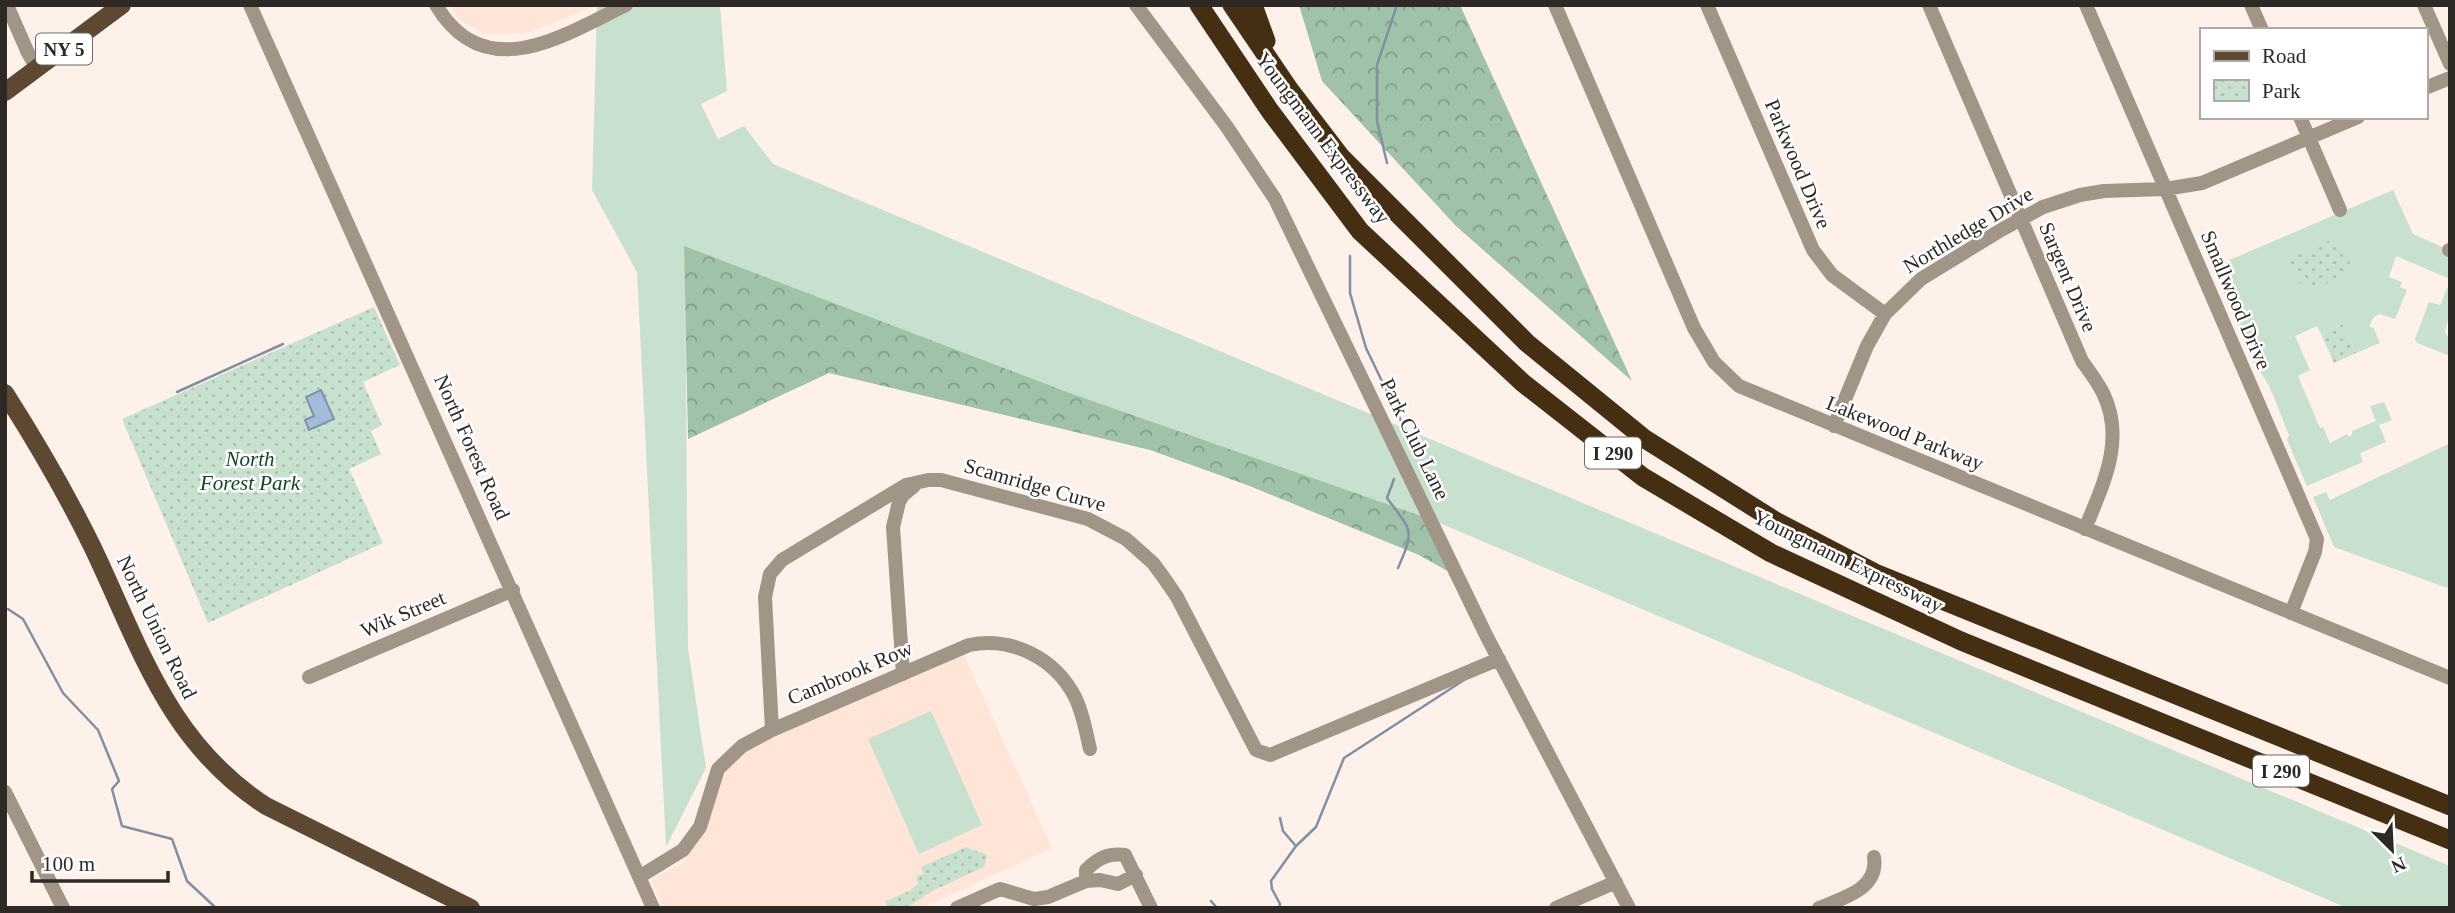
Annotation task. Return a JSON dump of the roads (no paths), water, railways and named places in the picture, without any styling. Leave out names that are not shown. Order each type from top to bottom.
[{"type":"highway","name":"Youngmann Expressway","points":[[1232,5],[1289,89],[1342,158],[1527,343],[1645,439],[1777,522],[1875,573],[2450,806]]},
{"type":"highway","points":[[1252,5],[1289,89]]},
{"type":"highway","name":"Youngmann Expressway","points":[[1201,10],[1270,111],[1360,230],[1523,383],[1643,477],[1771,553],[1961,641],[2450,840]]},
{"type":"main road","name":"NY 5","points":[[5,92],[122,5]]},
{"type":"main road","name":"North Union Road","points":[[5,393],[74,510],[155,683],[197,745],[236,785],[266,806],[471,908]]},
{"type":"street","points":[[7,5],[37,68]]},
{"type":"street","name":"North Forest Road","points":[[250,5],[653,908]]},
{"type":"street","points":[[436,5],[445,21],[462,37],[486,47],[515,50],[549,42],[626,5]]},
{"type":"street","name":"Park Club Lane","points":[[1136,5],[1227,127],[1275,199],[1499,659],[1629,908]]},
{"type":"street","name":"Lakewood Parkway","points":[[1555,5],[1694,328],[1709,356],[1724,374],[1739,386],[2450,678]]},
{"type":"street","name":"Parkwood Drive","points":[[1707,5],[1813,250],[1832,275],[1885,314]]},
{"type":"street","name":"Sargent Drive","points":[[1929,5],[2082,360],[2103,392],[2113,421],[2113,449],[2109,465],[2085,529]]},
{"type":"street","name":"Smallwood Drive","points":[[2086,5],[2317,539],[2315,552],[2291,613]]},
{"type":"street","points":[[2251,5],[2261,28]]},
{"type":"street","points":[[2424,5],[2450,64]]},
{"type":"street","points":[[2427,87],[2450,78]]},
{"type":"street","points":[[2301,119],[2340,210]]},
{"type":"street","name":"Northledge Drive","points":[[1834,426],[1867,346],[1885,314],[1921,279],[2020,219],[2043,207],[2080,195],[2104,191],[2165,189],[2221,176],[2353,119]]},
{"type":"street","points":[[893,527],[902,495],[916,484],[928,480]]},
{"type":"street","name":"Scamridge Curve","points":[[772,730],[765,597],[770,574],[782,560],[905,485],[928,480],[941,480],[1088,519],[1107,527],[1142,552],[1177,597],[1256,750],[1270,755],[1499,659]]},
{"type":"street","points":[[867,508],[882,508],[890,515],[893,527],[902,674]]},
{"type":"street","name":"Wik Street","points":[[309,677],[513,590]]},
{"type":"street","name":"Cambrook Row","points":[[639,877],[683,850],[700,827],[718,768],[742,746],[772,730],[969,645],[1006,645],[1022,649],[1046,662],[1066,683],[1077,702],[1090,750]]},
{"type":"street","points":[[5,792],[63,908]]},
{"type":"street","points":[[1086,881],[1086,870],[1093,862],[1111,853],[1125,855],[1151,908]]},
{"type":"street","points":[[1819,908],[1858,890],[1870,880],[1875,865],[1874,857]]},
{"type":"street","points":[[957,908],[1000,889],[1025,902],[1048,897],[1086,881],[1100,880],[1118,884],[1136,876]]},
{"type":"street","points":[[1556,908],[1616,882]]},
{"type":"water","points":[[321,390],[334,419],[309,430],[305,420],[314,416],[306,397]]},
{"type":"waterway","points":[[1387,163],[1377,121],[1377,65],[1397,5]]},
{"type":"waterway","points":[[1350,256],[1350,293],[1366,348],[1415,450]]},
{"type":"waterway","points":[[177,392],[283,344]]},
{"type":"waterway","points":[[1394,479],[1387,498],[1406,525],[1409,538],[1398,568]]},
{"type":"waterway","points":[[8,609],[23,619],[63,693],[98,730],[119,781],[112,789],[122,826],[172,839],[187,881],[216,908]]},
{"type":"waterway","points":[[1279,908],[1271,881],[1296,846],[1316,827],[1344,758],[1464,680]]},
{"type":"waterway","points":[[1280,818],[1283,831],[1295,845]]},
{"type":"waterway","points":[[1211,901],[1217,908]]},
{"type":"park label","name":"North Forest Park","points":[[250,471]]}]
